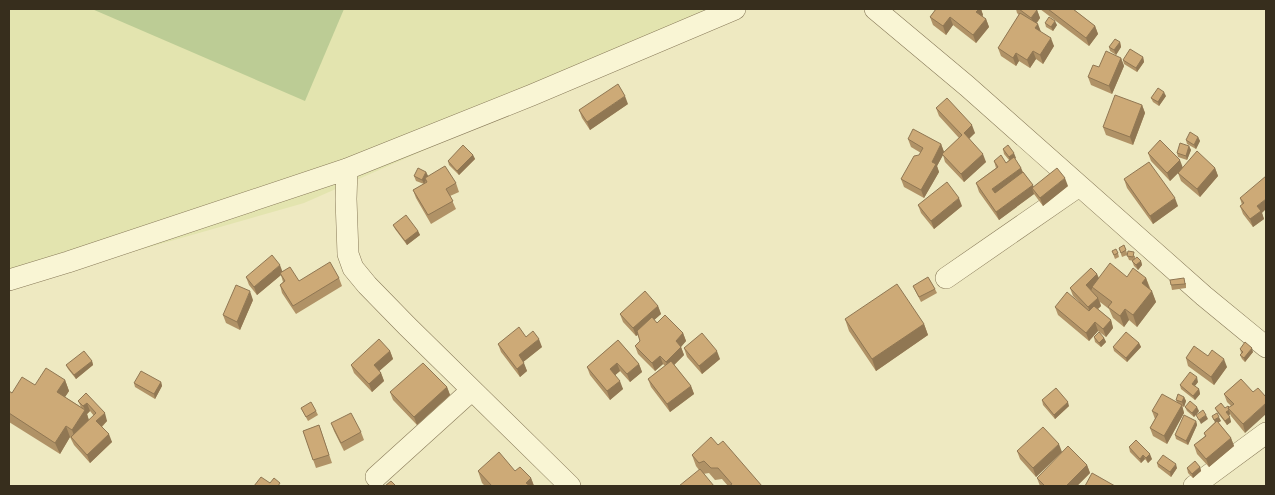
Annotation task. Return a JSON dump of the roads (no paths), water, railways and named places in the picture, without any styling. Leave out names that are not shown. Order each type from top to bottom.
[{"type":"street","points":[[9,280],[347,169],[532,95],[735,9]]},
{"type":"street","points":[[875,9],[967,86],[1204,296],[1266,347]]},
{"type":"street","points":[[347,169],[348,254],[353,268],[367,285],[570,486]]},
{"type":"street","points":[[946,278],[1079,186]]},
{"type":"street","points":[[376,477],[472,390]]},
{"type":"street","points":[[1194,486],[1266,433]]}]
